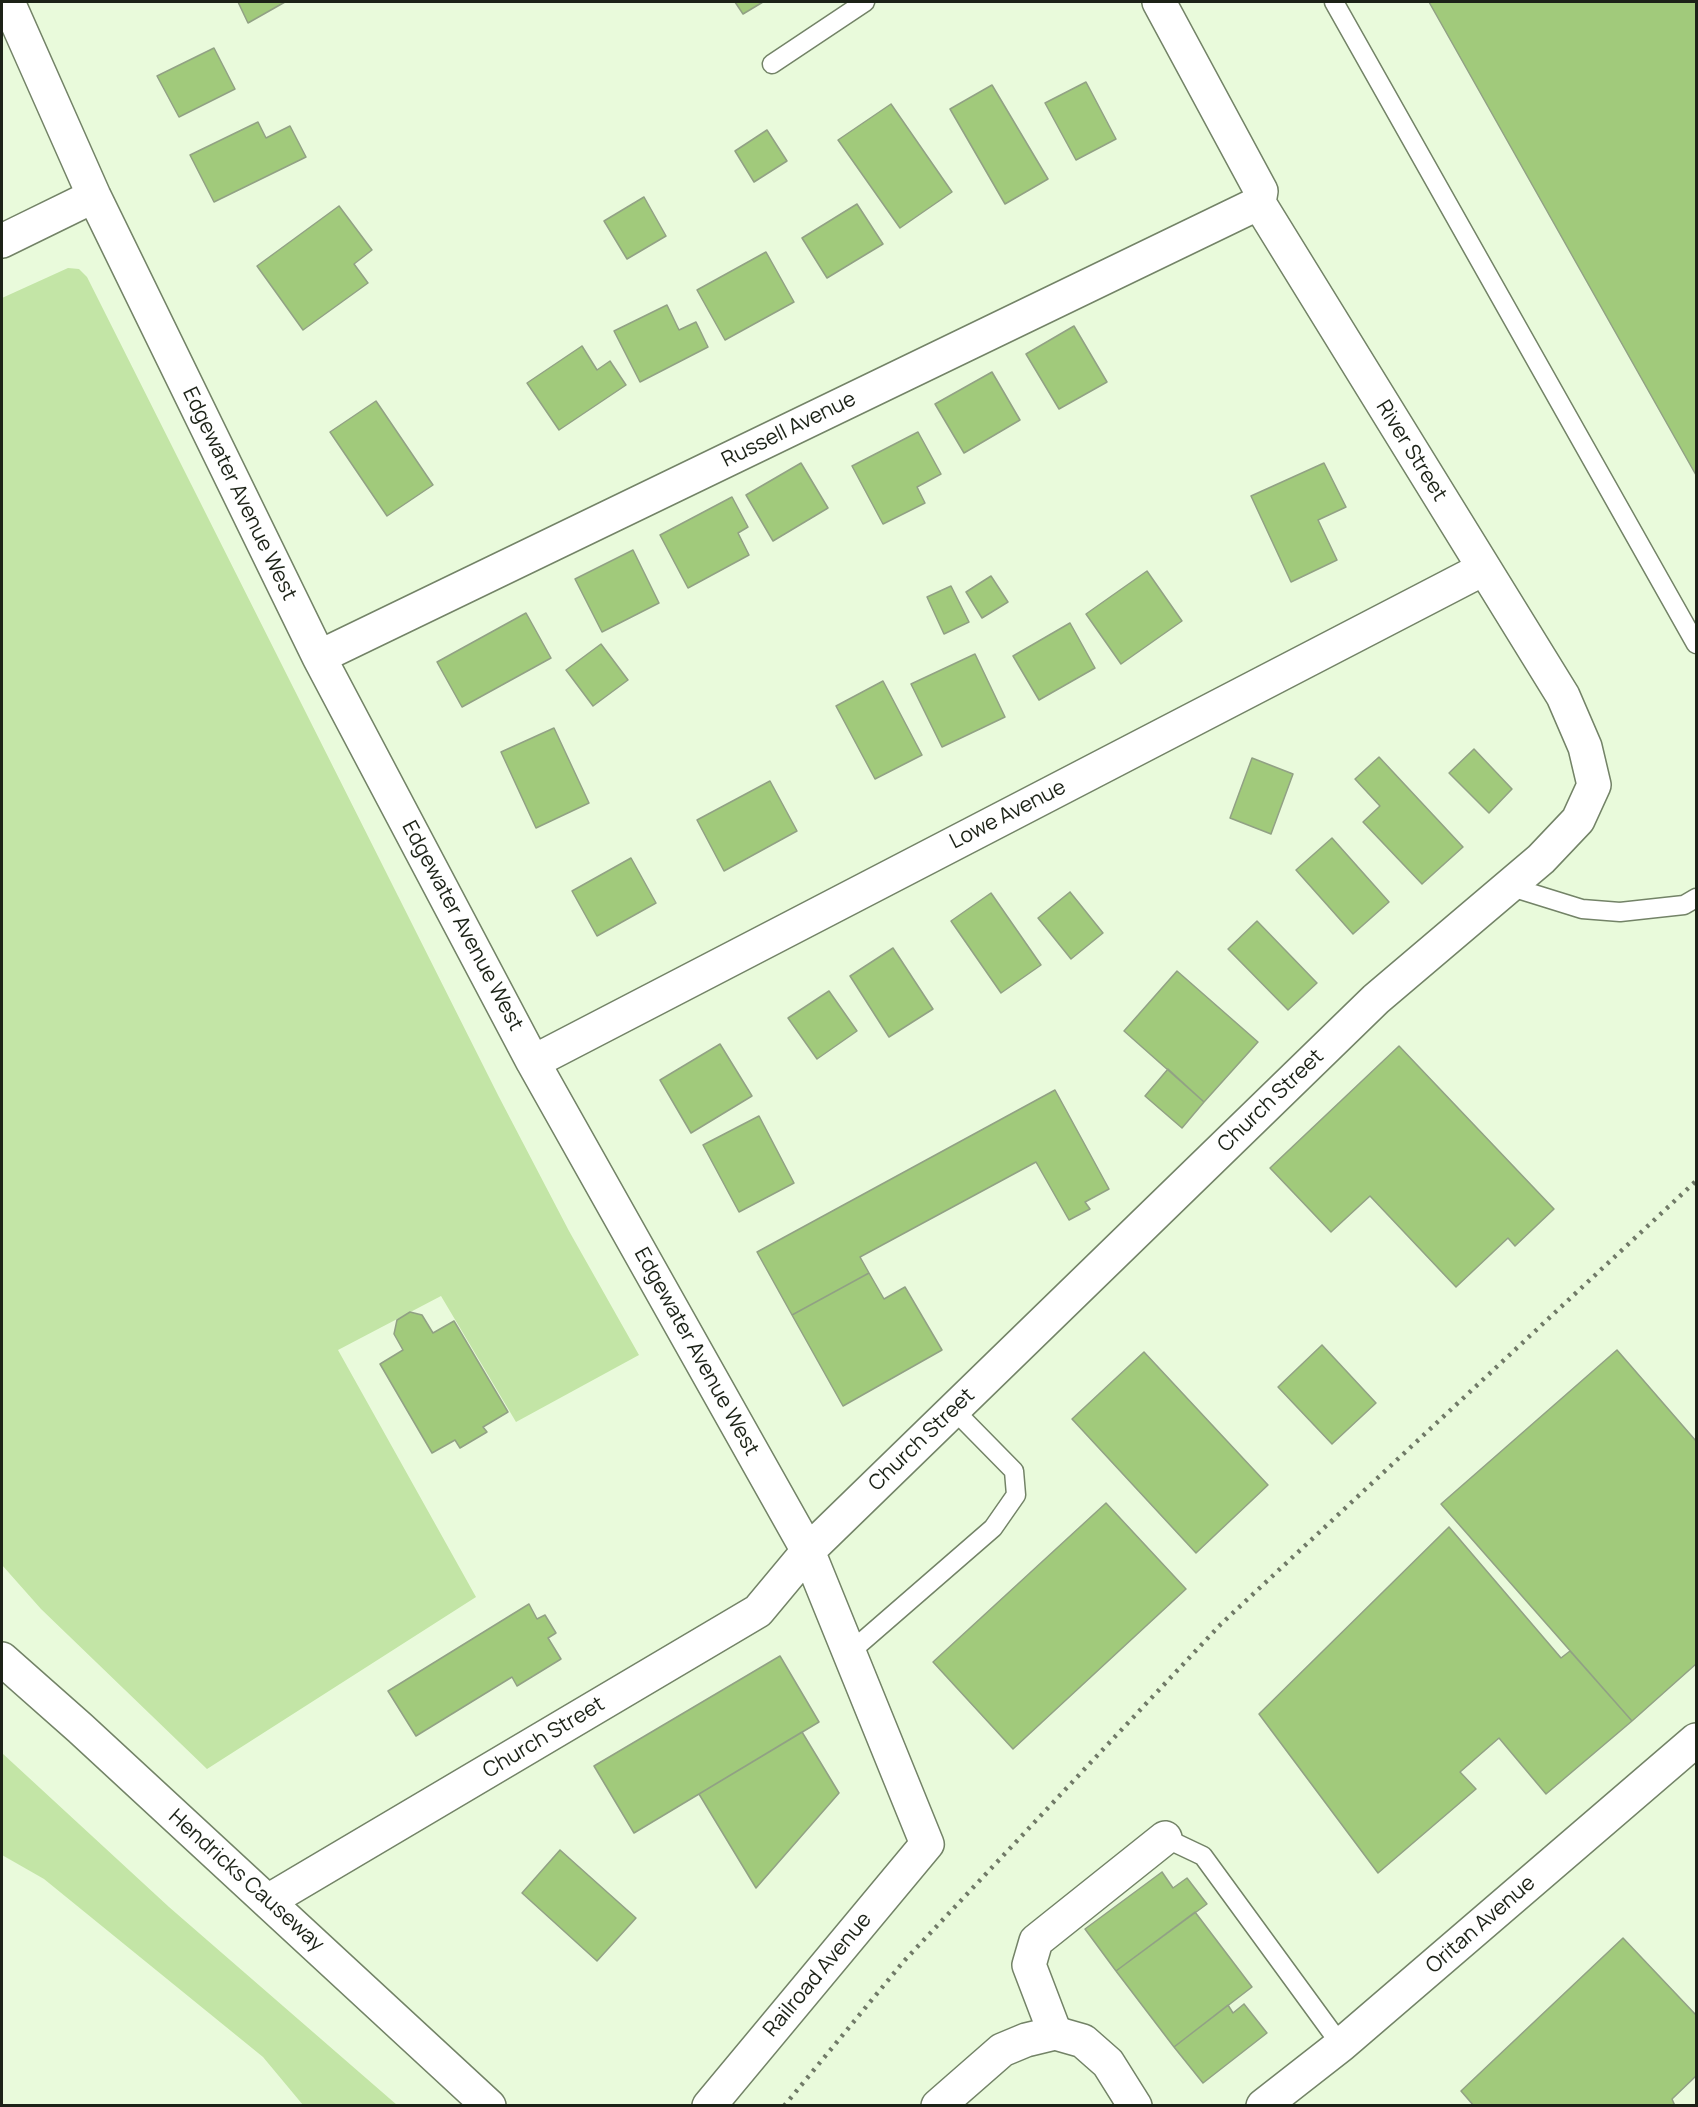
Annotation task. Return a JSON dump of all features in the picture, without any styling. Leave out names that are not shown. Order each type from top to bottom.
[{"type":"street","name":"Edgewater Avenue West","points":[[8,2],[94,196],[319,657],[534,1062],[808,1551],[927,1844]]},
{"type":"street","name":"River Street","points":[[1160,2],[1261,191],[1258,203],[1563,696],[1585,747],[1594,785],[1578,820],[1541,859],[1508,886]]},
{"type":"street","points":[[2,241],[94,196]]},
{"type":"street","name":"Russell Avenue","points":[[319,657],[1258,203]]},
{"type":"street","name":"Lowe Avenue","points":[[534,1062],[1483,568]]},
{"type":"street","name":"Church Street","points":[[268,1901],[758,1611],[808,1551],[1376,999],[1508,886]]},
{"type":"street","name":"Hendricks Causeway","points":[[2,1659],[489,2106]]},
{"type":"street","name":"Oritan Avenue","points":[[1263,2106],[1341,2045],[1696,1740]]},
{"type":"street","points":[[1055,2033],[1029,1965],[1036,1941],[1165,1838]]},
{"type":"street","name":"Railroad Avenue","points":[[709,2106],[927,1844]]},
{"type":"street","points":[[938,2106],[1002,2050],[1026,2040],[1055,2033],[1083,2041],[1108,2063],[1135,2106]]},
{"type":"lane","points":[[772,64],[866,2]]},
{"type":"lane","points":[[1334,2],[1696,644]]},
{"type":"lane","points":[[1508,886],[1582,909],[1620,912],[1684,905],[1696,898]]},
{"type":"lane","points":[[849,1653],[993,1528],[1016,1495],[1014,1471],[953,1409]]},
{"type":"lane","points":[[1165,1838],[1203,1856],[1341,2045]]},
{"type":"green space","points":[[68,268],[79,269],[87,277],[499,1097],[569,1231],[639,1355],[516,1422],[441,1296],[338,1350],[476,1597],[207,1769],[41,1609],[2,1565],[2,298]]},
{"type":"green space","points":[[2,1753],[169,1907],[397,2105],[303,2105],[263,2057],[44,1879],[2,1855]]},
{"type":"building","points":[[238,2],[285,2],[248,23]]},
{"type":"building","points":[[735,2],[763,2],[743,14]]},
{"type":"building","points":[[1429,2],[1696,2],[1696,475]]},
{"type":"building","points":[[214,48],[235,89],[179,117],[157,76]]},
{"type":"building","points":[[1086,82],[1116,139],[1076,160],[1045,103]]},
{"type":"building","points":[[992,85],[1048,179],[1005,204],[950,109]]},
{"type":"building","points":[[891,104],[952,192],[900,228],[838,140]]},
{"type":"building","points":[[258,122],[266,138],[290,126],[306,157],[214,202],[190,155]]},
{"type":"building","points":[[767,130],[787,161],[754,182],[735,151]]},
{"type":"building","points":[[644,197],[666,236],[627,259],[604,221]]},
{"type":"building","points":[[857,204],[883,244],[827,278],[802,238]]},
{"type":"building","points":[[339,206],[372,250],[354,264],[368,283],[303,330],[257,266]]},
{"type":"building","points":[[766,252],[794,302],[725,340],[697,290]]},
{"type":"building","points":[[667,305],[679,330],[696,322],[708,347],[640,382],[614,331]]},
{"type":"building","points":[[1074,326],[1107,382],[1059,409],[1026,354]]},
{"type":"building","points":[[582,346],[597,370],[610,361],[626,385],[559,430],[527,383]]},
{"type":"building","points":[[992,372],[1020,420],[964,453],[935,404]]},
{"type":"building","points":[[376,401],[433,485],[387,516],[330,432]]},
{"type":"building","points":[[918,432],[941,474],[917,487],[925,503],[883,524],[852,466]]},
{"type":"building","points":[[801,463],[828,508],[773,541],[746,495]]},
{"type":"building","points":[[1324,463],[1346,507],[1318,520],[1337,560],[1291,582],[1251,496]]},
{"type":"building","points":[[732,497],[748,527],[738,533],[749,555],[688,588],[660,535]]},
{"type":"building","points":[[633,550],[659,603],[602,632],[575,579]]},
{"type":"building","points":[[1147,571],[1182,621],[1121,664],[1086,614]]},
{"type":"building","points":[[991,576],[1008,602],[982,618],[966,592]]},
{"type":"building","points":[[951,586],[969,622],[944,634],[927,597]]},
{"type":"building","points":[[526,613],[551,658],[462,707],[437,662]]},
{"type":"building","points":[[1070,623],[1095,668],[1039,700],[1013,656]]},
{"type":"building","points":[[601,644],[628,680],[593,706],[566,670]]},
{"type":"building","points":[[975,654],[1005,717],[942,747],[911,684]]},
{"type":"building","points":[[883,681],[922,755],[875,779],[836,706]]},
{"type":"building","points":[[554,728],[589,803],[536,828],[501,752]]},
{"type":"building","points":[[1474,749],[1512,789],[1489,813],[1449,773]]},
{"type":"building","points":[[1379,757],[1463,847],[1422,884],[1363,822],[1380,806],[1355,779]]},
{"type":"building","points":[[1252,758],[1293,774],[1271,834],[1230,818]]},
{"type":"building","points":[[770,781],[797,831],[724,871],[697,820]]},
{"type":"building","points":[[1332,838],[1389,902],[1353,934],[1296,870]]},
{"type":"building","points":[[631,858],[656,903],[597,936],[572,891]]},
{"type":"building","points":[[1070,892],[1103,933],[1071,959],[1038,918]]},
{"type":"building","points":[[991,893],[1041,965],[1001,993],[951,921]]},
{"type":"building","points":[[1257,921],[1317,983],[1288,1010],[1228,949]]},
{"type":"building","points":[[893,948],[933,1009],[889,1037],[850,976]]},
{"type":"building","points":[[1177,971],[1258,1042],[1204,1102],[1124,1031]]},
{"type":"building","points":[[829,991],[857,1031],[817,1059],[788,1018]]},
{"type":"building","points":[[720,1044],[752,1096],[691,1133],[660,1080]]},
{"type":"building","points":[[1399,1046],[1554,1209],[1515,1246],[1508,1238],[1456,1287],[1370,1196],[1331,1232],[1270,1168]]},
{"type":"building","points":[[1168,1069],[1204,1102],[1182,1128],[1145,1096]]},
{"type":"building","points":[[1055,1090],[1109,1189],[1085,1202],[1090,1209],[1069,1220],[1036,1162],[860,1257],[869,1273],[792,1315],[757,1252]]},
{"type":"building","points":[[759,1116],[794,1183],[739,1212],[703,1145]]},
{"type":"building","points":[[869,1273],[884,1299],[905,1287],[942,1350],[843,1406],[792,1315]]},
{"type":"building","points":[[410,1312],[422,1315],[433,1333],[454,1321],[508,1412],[483,1427],[487,1432],[460,1448],[455,1440],[432,1453],[380,1364],[403,1350],[394,1334],[397,1320]]},
{"type":"building","points":[[1322,1345],[1376,1403],[1332,1444],[1278,1387]]},
{"type":"building","points":[[1617,1350],[1696,1441],[1696,1664],[1632,1721],[1441,1504]]},
{"type":"building","points":[[1144,1352],[1268,1485],[1196,1553],[1072,1419]]},
{"type":"building","points":[[1106,1503],[1186,1589],[1013,1749],[933,1662]]},
{"type":"building","points":[[1449,1527],[1561,1658],[1570,1651],[1632,1721],[1546,1794],[1499,1738],[1460,1772],[1476,1789],[1378,1873],[1259,1714]]},
{"type":"building","points":[[529,1604],[537,1619],[545,1615],[556,1633],[548,1638],[561,1659],[517,1686],[512,1677],[416,1736],[388,1691]]},
{"type":"building","points":[[780,1656],[819,1722],[634,1833],[594,1766]]},
{"type":"building","points":[[802,1732],[839,1793],[756,1888],[699,1794]]},
{"type":"building","points":[[560,1850],[636,1918],[597,1961],[522,1893]]},
{"type":"building","points":[[1162,1872],[1173,1888],[1187,1878],[1207,1904],[1116,1971],[1085,1929]]},
{"type":"building","points":[[1195,1912],[1252,1987],[1174,2047],[1116,1971]]},
{"type":"building","points":[[1623,1938],[1696,2015],[1696,2076],[1672,2099],[1675,2106],[1474,2106],[1461,2091]]},
{"type":"building","points":[[1244,2004],[1267,2033],[1203,2083],[1174,2047],[1228,2005],[1233,2013]]},
{"type":"railway","points":[[784,2106],[904,1961],[1221,1624],[1696,1181]]}]
